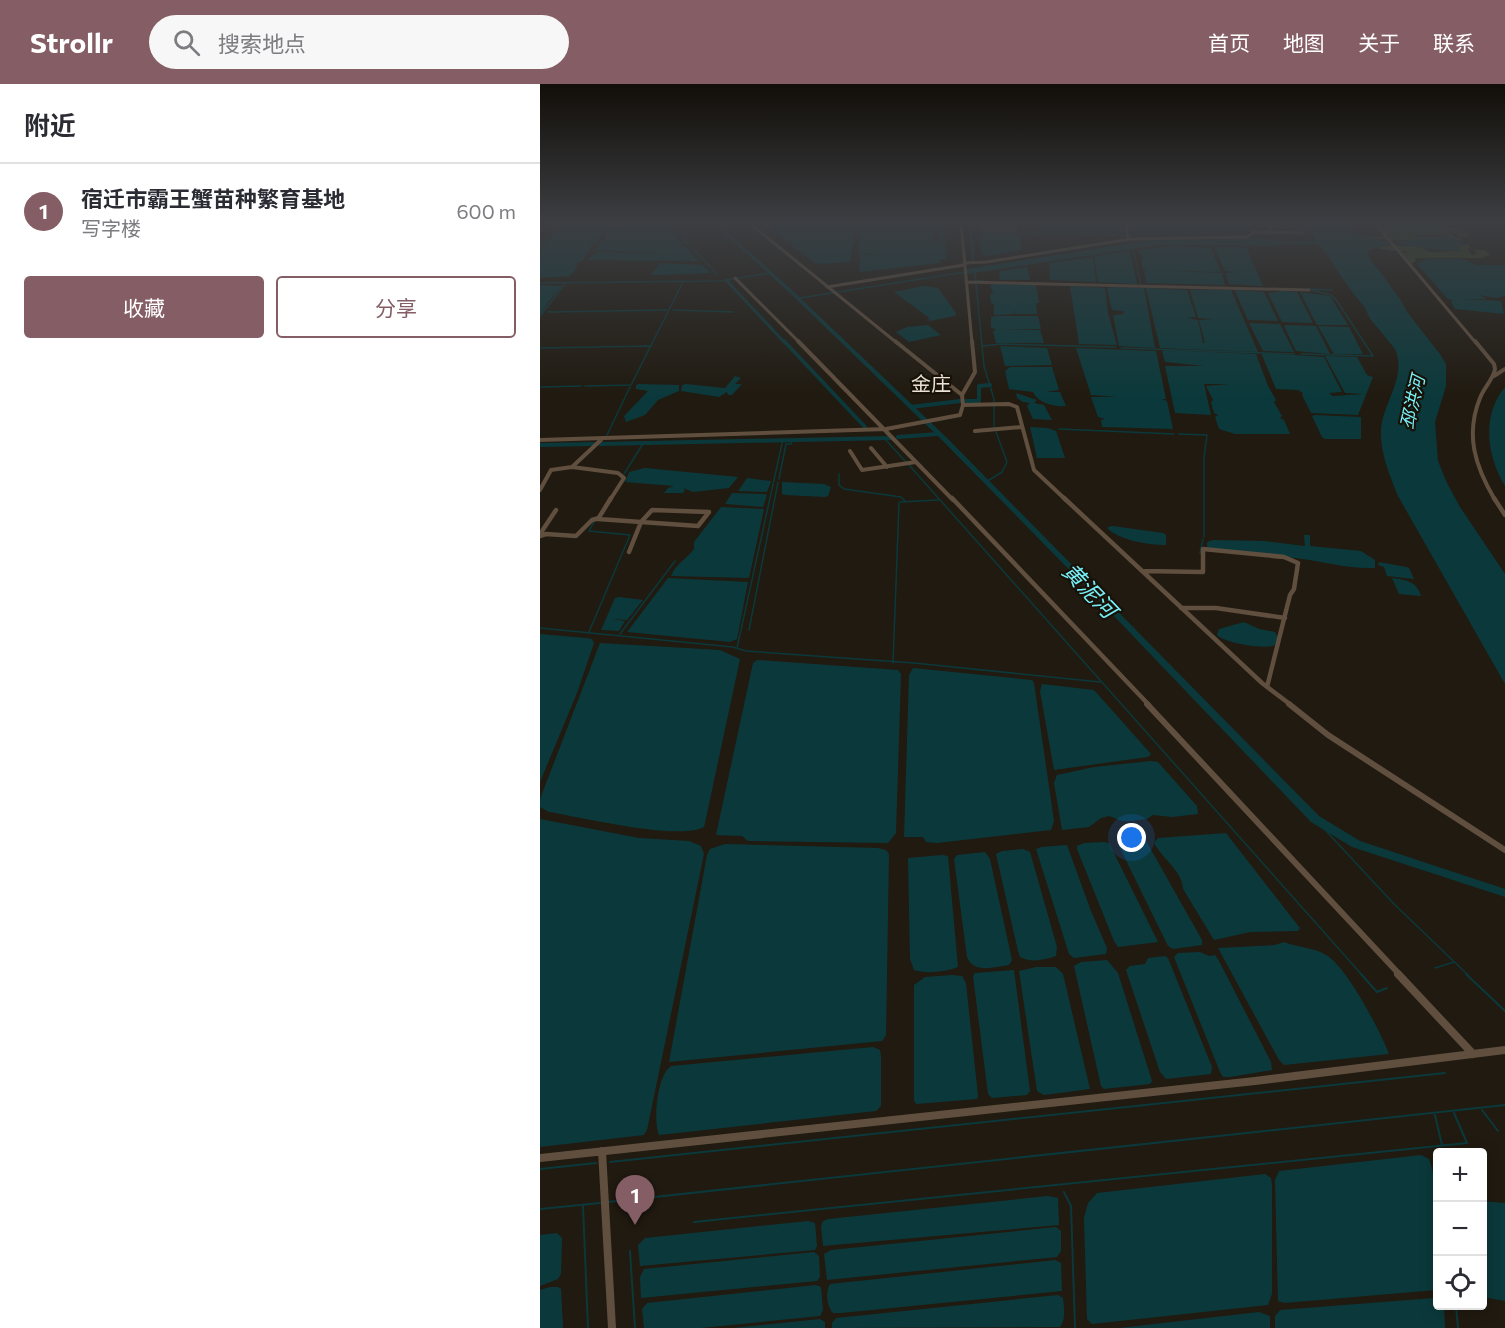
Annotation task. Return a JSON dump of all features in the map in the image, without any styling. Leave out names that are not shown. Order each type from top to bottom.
[{"type":"street","points":[[737,280],[886,429],[1126,681],[1473,1054]]},
{"type":"street","points":[[819,280],[962,395]]},
{"type":"street","points":[[829,288],[874,280]]},
{"type":"street","points":[[1424,280],[1494,364],[1505,369]]},
{"type":"street","points":[[540,440],[886,429],[962,414],[962,395],[975,372],[966,282],[1309,290]]},
{"type":"street","points":[[1494,364],[1494,376]]},
{"type":"street","points":[[1505,369],[1494,376],[1483,390],[1473,415],[1470,445],[1485,485],[1505,515]]},
{"type":"street","points":[[963,405],[1004,404],[1017,407],[1034,470],[1267,687],[1328,735],[1505,850]]},
{"type":"street","points":[[975,431],[1022,427]]},
{"type":"street","points":[[572,467],[603,438]]},
{"type":"street","points":[[871,448],[887,467]]},
{"type":"street","points":[[850,450],[862,470],[916,462]]},
{"type":"street","points":[[540,490],[551,470],[572,467],[618,473],[624,478],[599,518]]},
{"type":"street","points":[[556,510],[546,522],[541,535],[576,536],[592,520],[599,518],[641,522],[698,526],[709,512],[656,509],[641,522],[630,552]]},
{"type":"street","points":[[1142,572],[1203,572],[1205,566],[1202,557],[1203,549],[1284,557],[1298,563],[1295,587],[1290,595],[1267,687]]},
{"type":"street","points":[[1181,608],[1216,608],[1285,618]]},
{"type":"street","points":[[540,1158],[1243,1083],[1504,1050]]},
{"type":"street","points":[[602,1151],[612,1328]]},
{"type":"water","points":[[1051,280],[1096,280],[1096,282]]},
{"type":"water","points":[[1098,280],[1136,280],[1137,284],[1098,282]]},
{"type":"water","points":[[1146,280],[1224,280],[1225,285],[1146,283]]},
{"type":"water","points":[[1228,280],[1260,280],[1263,286],[1229,284]]},
{"type":"water","name":"邳洪河","points":[[1343,280],[1386,280],[1446,364],[1446,386],[1435,422],[1438,461],[1460,507],[1505,574],[1505,684],[1398,496],[1386,465],[1381,434],[1382,423],[1396,381],[1398,360],[1395,349]]},
{"type":"water","points":[[1431,280],[1505,280],[1505,296],[1496,298],[1479,295],[1487,299],[1463,299],[1501,301],[1504,314],[1455,309],[1451,302],[1453,300],[1448,299]]},
{"type":"water","points":[[540,285],[562,286],[540,315]]},
{"type":"water","points":[[990,285],[1036,285],[1039,303],[1036,303],[1037,314],[1015,314],[1014,309],[1014,314],[994,315],[994,304],[991,303],[990,295],[993,293]]},
{"type":"water","points":[[924,286],[938,288],[956,313],[955,316],[929,321],[928,317],[894,292]]},
{"type":"water","points":[[1070,286],[1105,288],[1108,313],[1117,345],[1079,344]]},
{"type":"water","points":[[1107,288],[1144,288],[1155,348],[1119,346],[1113,315],[1124,314],[1123,311],[1112,310]]},
{"type":"water","points":[[1146,288],[1187,290],[1196,317],[1187,318],[1198,320],[1203,343],[1205,343],[1199,320],[1214,319],[1198,318],[1190,290],[1231,290],[1258,352],[1160,348]]},
{"type":"water","points":[[1235,291],[1264,292],[1278,321],[1248,320]]},
{"type":"water","points":[[1297,292],[1313,323],[1282,322],[1268,293]]},
{"type":"water","points":[[1300,292],[1330,296],[1348,325],[1317,325]]},
{"type":"water","points":[[1038,316],[1041,329],[997,330],[1040,330],[1044,343],[996,343],[993,332],[996,329],[991,328],[991,317]]},
{"type":"water","points":[[1249,323],[1280,324],[1294,352],[1263,351]]},
{"type":"water","points":[[928,325],[941,335],[909,342],[896,332],[907,327]]},
{"type":"water","points":[[1284,326],[1316,326],[1330,354],[1296,351]]},
{"type":"water","points":[[1318,326],[1349,327],[1363,354],[1334,354]]},
{"type":"water","points":[[1000,346],[1047,348],[1052,365],[1005,366]]},
{"type":"water","points":[[1076,348],[1156,351],[1166,399],[1162,399],[1167,401],[1173,429],[1102,427],[1101,420],[1105,419],[1098,417],[1091,397],[1117,397],[1091,395]]},
{"type":"water","points":[[1162,351],[1256,354],[1276,400],[1274,402],[1282,416],[1280,418],[1284,420],[1290,434],[1235,434],[1219,429],[1215,417],[1218,415],[1214,413],[1211,402],[1213,400],[1206,386],[1229,384],[1204,384],[1211,415],[1175,413],[1165,366],[1204,366],[1165,362]]},
{"type":"water","points":[[1263,353],[1324,357],[1342,392],[1329,393],[1333,396],[1365,394],[1345,393],[1325,356],[1357,357],[1367,375],[1373,377],[1358,415],[1311,413],[1303,393],[1298,390],[1276,389]]},
{"type":"water","points":[[1010,367],[1052,367],[1059,390],[1046,392],[1060,392],[1066,406],[1046,403],[1038,399],[1033,392],[1009,389],[1005,371]]},
{"type":"water","points":[[735,376],[741,378],[735,384],[742,384],[732,395],[728,395],[727,392],[719,397],[681,391],[682,385],[686,384],[725,388]]},
{"type":"water","points":[[636,385],[679,385],[679,391],[658,400],[645,415],[626,422],[624,416],[648,391],[636,389]]},
{"type":"water","points":[[1505,387],[1505,486],[1494,462],[1489,436],[1492,410]]},
{"type":"water","points":[[1016,393],[1037,400],[1034,403],[1044,405],[1052,420],[1033,419],[1027,406],[1030,403],[1017,398]]},
{"type":"water","points":[[1312,416],[1361,417],[1361,439],[1325,439]]},
{"type":"water","points":[[1030,427],[1056,431],[1065,458],[1037,458]]},
{"type":"water","points":[[645,468],[738,477],[729,488],[693,492],[683,488],[685,490],[683,493],[664,493],[668,488],[674,486],[625,482],[629,472]]},
{"type":"water","points":[[747,478],[771,481],[767,492],[738,491]]},
{"type":"water","points":[[782,482],[824,484],[831,487],[828,496],[825,497],[785,495],[782,494]]},
{"type":"water","points":[[732,493],[767,495],[763,507],[725,504]]},
{"type":"water","points":[[721,507],[764,509],[749,578],[671,576],[694,549],[694,542]]},
{"type":"water","points":[[1113,526],[1163,533],[1166,535],[1166,545],[1128,539],[1108,529]]},
{"type":"water","points":[[1304,535],[1310,535],[1310,546],[1361,551],[1375,560],[1375,568],[1240,553],[1207,547],[1207,542],[1213,540],[1264,541],[1305,546]]},
{"type":"water","points":[[1379,562],[1409,568],[1414,579],[1387,576],[1384,567],[1378,565]]},
{"type":"water","points":[[668,578],[748,582],[737,639],[730,642],[627,632]]},
{"type":"water","points":[[1392,578],[1413,584],[1421,596],[1399,594]]},
{"type":"water","points":[[615,598],[643,600],[627,620],[611,619],[625,621],[619,631],[601,630]]},
{"type":"water","points":[[1244,622],[1259,629],[1275,632],[1278,637],[1275,645],[1263,647],[1246,645],[1228,641],[1217,635],[1219,629]]},
{"type":"water","points":[[540,634],[592,639],[594,643],[577,693],[540,782]]},
{"type":"water","points":[[600,643],[720,650],[740,659],[704,827],[691,831],[652,830],[549,812],[540,807],[540,799]]},
{"type":"water","points":[[757,660],[898,670],[901,674],[896,833],[888,843],[748,841],[742,836],[716,835],[753,663]]},
{"type":"water","points":[[913,668],[1032,680],[1054,821],[1051,830],[937,843],[926,842],[923,837],[904,837],[909,675]]},
{"type":"water","points":[[1042,684],[1094,690],[1151,754],[1148,757],[1054,770],[1040,691]]},
{"type":"water","points":[[1158,762],[1197,806],[1198,814],[1172,817],[1153,815],[1147,819],[1132,821],[1122,821],[1109,816],[1101,818],[1089,827],[1062,830],[1054,783],[1057,775],[1094,767]]},
{"type":"water","points":[[540,819],[639,838],[689,841],[701,846],[704,854],[647,1130],[644,1135],[540,1147]]},
{"type":"water","points":[[1226,833],[1300,928],[1298,931],[1250,932],[1214,940],[1183,889],[1180,877],[1154,843],[1158,838]]},
{"type":"water","points":[[1145,839],[1202,940],[1202,945],[1173,949],[1168,946],[1118,844],[1122,841]]},
{"type":"water","points":[[1084,843],[1109,843],[1158,942],[1118,947],[1114,941],[1077,849],[1077,846]]},
{"type":"water","points":[[725,844],[886,850],[889,854],[886,1035],[882,1041],[669,1062],[707,855],[710,849]]},
{"type":"water","points":[[1067,845],[1107,948],[1106,954],[1074,958],[1069,954],[1036,849]]},
{"type":"water","points":[[1023,849],[1030,852],[1057,947],[1056,956],[1042,960],[1028,960],[1020,957],[996,854],[1002,851]]},
{"type":"water","points":[[985,852],[990,859],[1012,960],[1009,965],[979,968],[974,966],[967,957],[954,859],[957,855]]},
{"type":"water","points":[[948,856],[958,967],[936,972],[914,970],[910,959],[908,858]]},
{"type":"water","points":[[1284,942],[1317,951],[1336,963],[1363,1001],[1389,1054],[1284,1065],[1279,1060],[1218,948],[1275,945]]},
{"type":"water","points":[[1200,952],[1209,956],[1215,955],[1218,959],[1271,1062],[1272,1070],[1223,1077],[1174,957],[1178,953]]},
{"type":"water","points":[[1165,956],[1168,958],[1212,1067],[1211,1074],[1166,1079],[1160,1072],[1126,970],[1130,966],[1145,964],[1148,958]]},
{"type":"water","points":[[1107,960],[1118,973],[1152,1081],[1150,1084],[1104,1089],[1101,1086],[1074,966],[1081,962]]},
{"type":"water","points":[[1036,967],[1056,967],[1063,974],[1090,1089],[1044,1095],[1037,1091],[1019,971]]},
{"type":"water","points":[[1014,970],[1030,1091],[1027,1095],[992,1098],[988,1094],[973,976],[975,973]]},
{"type":"water","points":[[962,976],[966,983],[978,1096],[977,1099],[916,1104],[914,1100],[914,985],[925,977]]},
{"type":"water","points":[[873,1047],[880,1050],[881,1056],[881,1106],[876,1111],[659,1135],[656,1109],[659,1088],[662,1078],[671,1066]]},
{"type":"water","points":[[1421,1155],[1429,1159],[1433,1172],[1433,1290],[1284,1303],[1278,1301],[1275,1180],[1279,1171]]},
{"type":"water","points":[[1265,1174],[1271,1178],[1272,1185],[1272,1294],[1268,1305],[1092,1324],[1087,1319],[1084,1218],[1088,1203],[1097,1193]]},
{"type":"water","points":[[1048,1196],[1058,1198],[1059,1225],[823,1246],[821,1226],[823,1221],[828,1219]]},
{"type":"water","points":[[1487,1201],[1505,1203],[1505,1301],[1487,1298]]},
{"type":"water","points":[[808,1221],[815,1223],[817,1246],[815,1250],[640,1266],[638,1245],[645,1238]]},
{"type":"water","points":[[1056,1227],[1061,1231],[1061,1251],[1057,1257],[827,1280],[824,1254],[831,1250]]},
{"type":"water","points":[[557,1233],[562,1238],[561,1274],[558,1279],[540,1286],[540,1235]]},
{"type":"water","points":[[814,1252],[819,1256],[820,1277],[817,1281],[641,1298],[640,1277],[644,1269]]},
{"type":"water","points":[[1055,1260],[1061,1263],[1062,1291],[841,1313],[833,1313],[828,1303],[827,1295],[830,1284]]},
{"type":"water","points":[[816,1285],[821,1287],[823,1310],[820,1316],[701,1328],[644,1328],[642,1309],[647,1303]]},
{"type":"water","points":[[550,1287],[561,1289],[563,1328],[540,1328],[540,1290]]},
{"type":"water","points":[[1058,1295],[1063,1298],[1064,1309],[1060,1327],[832,1328],[832,1323],[836,1318]]},
{"type":"water","points":[[1433,1298],[1433,1310],[1444,1310],[1445,1328],[1275,1328],[1275,1316],[1280,1310]]},
{"type":"water","points":[[1259,1312],[1270,1316],[1270,1328],[1119,1328]]},
{"type":"water","points":[[820,1319],[825,1322],[825,1328],[733,1328]]},
{"type":"waterway","points":[[540,283],[726,280]]},
{"type":"waterway","points":[[726,280],[785,343]]},
{"type":"waterway","name":"黄泥河","points":[[778,280],[869,366],[1020,515],[1315,819],[1356,844],[1505,893]]},
{"type":"waterway","points":[[800,298],[914,280]]},
{"type":"waterway","points":[[1140,280],[1141,285]]},
{"type":"waterway","points":[[976,281],[983,281]]},
{"type":"waterway","points":[[976,281],[984,366],[994,399],[994,428]]},
{"type":"waterway","points":[[585,386],[631,385],[683,282]]},
{"type":"waterway","points":[[540,316],[565,284]]},
{"type":"waterway","points":[[1308,289],[1332,290]]},
{"type":"waterway","points":[[1301,354],[1373,356],[1337,301],[1331,295],[1311,290]]},
{"type":"waterway","points":[[548,312],[667,310]]},
{"type":"waterway","points":[[673,310],[733,312]]},
{"type":"waterway","points":[[784,341],[865,427]]},
{"type":"waterway","points":[[983,346],[1001,344],[1116,347]]},
{"type":"waterway","points":[[540,348],[650,346]]},
{"type":"waterway","points":[[1121,348],[1294,354]]},
{"type":"waterway","points":[[966,401],[979,401],[979,386],[990,385]]},
{"type":"waterway","points":[[540,387],[581,386]]},
{"type":"waterway","points":[[607,435],[630,387]]},
{"type":"waterway","points":[[911,407],[960,401]]},
{"type":"waterway","points":[[1059,429],[1174,434]]},
{"type":"waterway","points":[[986,482],[1002,472],[1007,462],[996,432]]},
{"type":"waterway","points":[[898,437],[938,434]]},
{"type":"waterway","points":[[1179,434],[1207,435],[1204,457],[1204,537]]},
{"type":"waterway","points":[[884,438],[906,462]]},
{"type":"waterway","points":[[600,444],[891,438]]},
{"type":"waterway","points":[[737,648],[783,439]]},
{"type":"waterway","points":[[779,479],[786,444],[791,444],[792,439]]},
{"type":"waterway","points":[[624,474],[644,442]]},
{"type":"waterway","points":[[540,445],[594,444]]},
{"type":"waterway","points":[[909,465],[1362,975]]},
{"type":"waterway","points":[[839,474],[839,485],[844,489],[901,497],[905,501]]},
{"type":"waterway","points":[[749,630],[778,482]]},
{"type":"waterway","points":[[900,502],[938,500]]},
{"type":"waterway","points":[[893,662],[899,503]]},
{"type":"waterway","points":[[589,632],[630,535],[589,531],[595,520]]},
{"type":"waterway","points":[[1200,553],[1203,539]]},
{"type":"waterway","points":[[620,634],[675,561]]},
{"type":"waterway","points":[[540,628],[733,647],[746,651],[893,662]]},
{"type":"waterway","points":[[893,662],[1100,682]]},
{"type":"waterway","points":[[1315,819],[1394,904],[1468,975]]},
{"type":"waterway","points":[[1435,968],[1454,962]]},
{"type":"waterway","points":[[1361,974],[1377,992],[1387,988]]},
{"type":"waterway","points":[[1466,974],[1505,1011]]},
{"type":"waterway","points":[[610,1162],[1445,1073]]},
{"type":"waterway","points":[[608,1202],[1505,1105]]},
{"type":"waterway","points":[[1482,1110],[1498,1131]]},
{"type":"waterway","points":[[694,1222],[1467,1143],[1454,1113]]},
{"type":"waterway","points":[[1435,1115],[1442,1145]]},
{"type":"waterway","points":[[540,1169],[596,1163]]},
{"type":"waterway","points":[[1064,1192],[1071,1206],[1075,1328]]},
{"type":"waterway","points":[[540,1209],[600,1203]]},
{"type":"waterway","points":[[583,1206],[588,1328]]},
{"type":"waterway","points":[[630,1251],[635,1328]]},
{"type":"waterway","points":[[1456,1310],[1458,1328]]},
{"type":"place","name":"宿迁市霸王蟹苗种繁育基地","points":[[635,1225]]},
{"type":"district","name":"金庄","points":[[931,383]]}]
